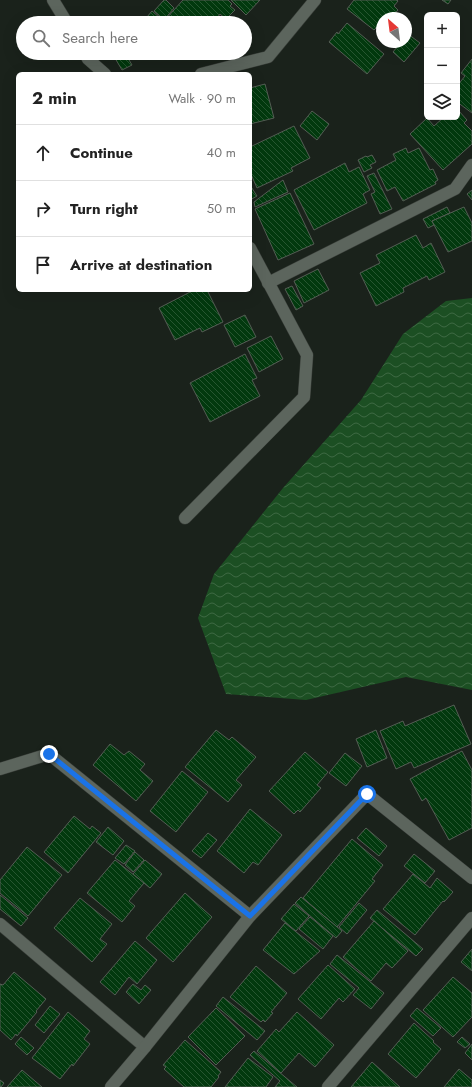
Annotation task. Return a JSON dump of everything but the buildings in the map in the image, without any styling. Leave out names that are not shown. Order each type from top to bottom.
[{"type":"street","points":[[53,0],[63,16]]},
{"type":"street","points":[[209,72],[268,57],[315,0]]},
{"type":"street","points":[[89,60],[103,72]]},
{"type":"street","points":[[268,283],[455,189],[472,165]]},
{"type":"street","points":[[185,518],[304,397],[307,355],[252,252]]},
{"type":"street","points":[[0,769],[49,754],[250,916]]},
{"type":"street","points":[[111,1087],[250,916],[367,794],[472,878]]},
{"type":"street","points":[[328,1087],[472,918]]},
{"type":"street","points":[[0,924],[145,1047]]},
{"type":"water","points":[[472,298],[472,690],[406,677],[306,700],[226,694],[198,618],[214,574],[283,488],[361,400],[403,334],[446,301]]},
{"type":"route","points":[[49,754],[250,916],[367,794]]}]
